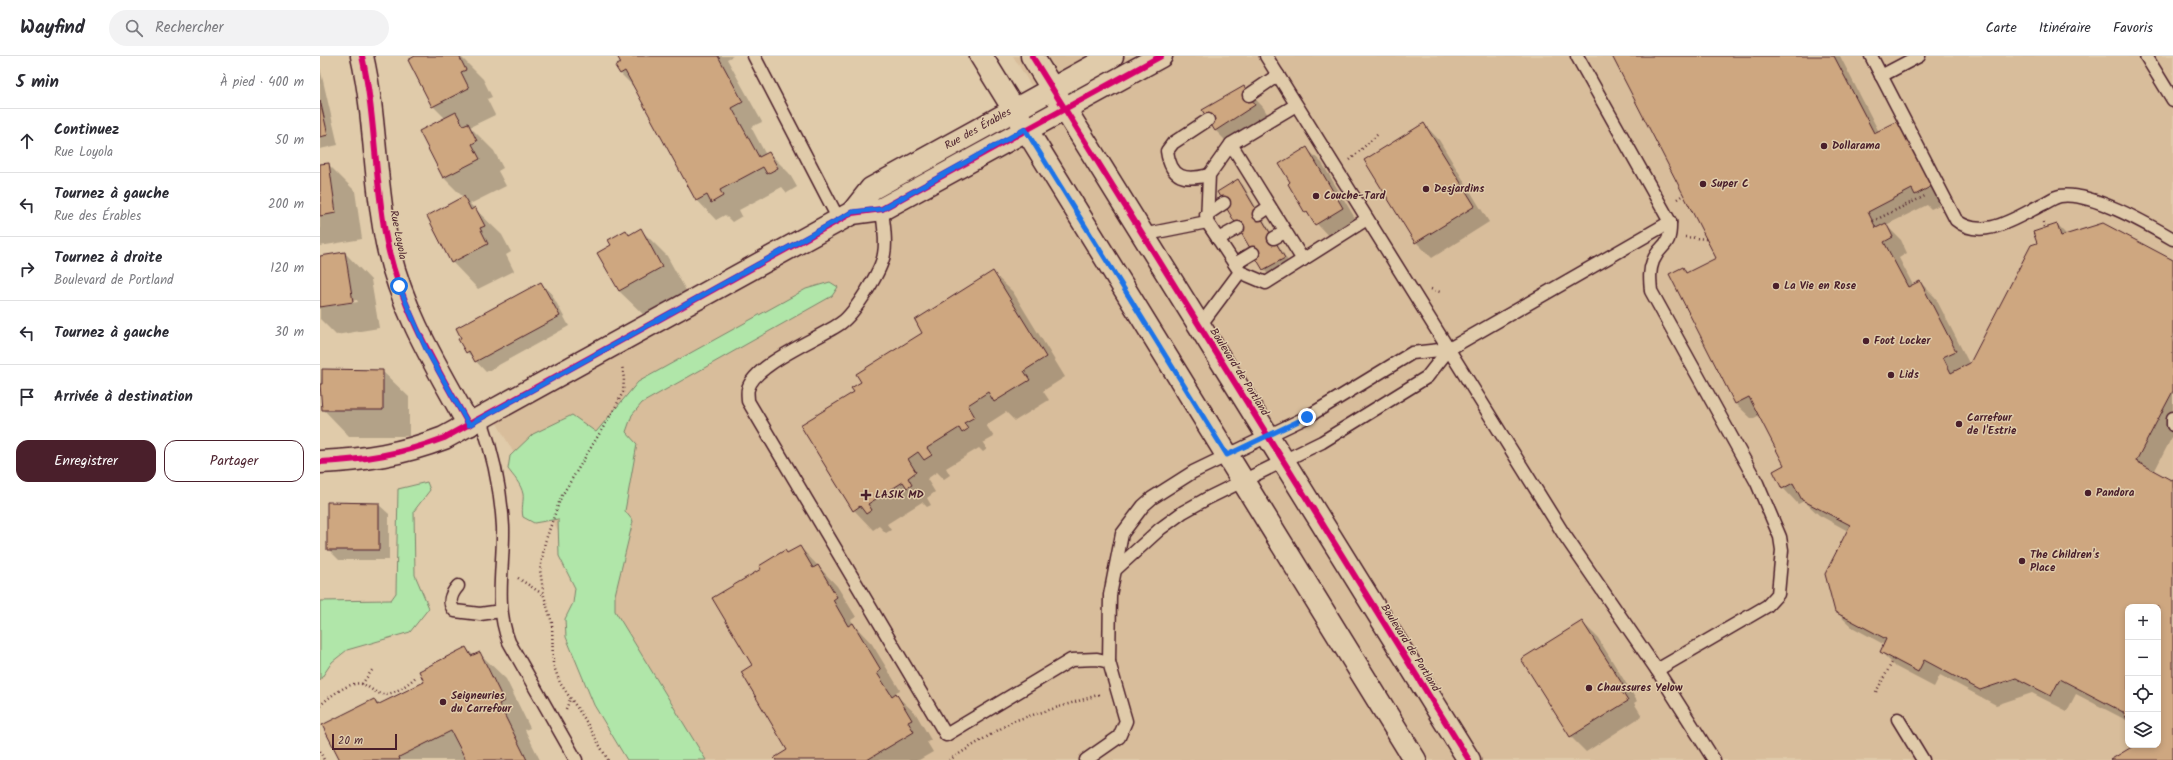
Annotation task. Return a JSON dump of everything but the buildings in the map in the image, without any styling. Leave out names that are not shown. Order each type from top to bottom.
[{"type":"main road","name":"Rue Loyola","points":[[362,56],[387,242],[399,286],[426,349],[475,422]]},
{"type":"main road","points":[[980,56],[1415,760]]},
{"type":"main road","name":"Boulevard de Portland","points":[[1032,56],[1469,760]]},
{"type":"main road","name":"Rue des Érables","points":[[846,216],[870,189],[1112,56]]},
{"type":"main road","name":"Rue des Érables","points":[[320,462],[379,457],[411,450],[444,438],[846,216],[882,209],[1025,129],[1161,56]]},
{"type":"lane","points":[[754,56],[846,216]]},
{"type":"lane","points":[[1266,56],[1564,533],[1657,670],[1714,760]]},
{"type":"lane","points":[[1577,56],[1670,222],[1671,237],[1654,259],[1649,276],[1652,291],[1757,483],[1780,537],[1782,550],[1778,594],[1767,606],[1657,670]]},
{"type":"lane","points":[[1871,56],[1939,189],[1956,220],[1964,227],[1978,230],[1998,226],[2059,196],[2081,198],[2098,202],[2173,239]]},
{"type":"lane","points":[[1881,76],[1919,56]]},
{"type":"lane","points":[[2146,56],[2173,100]]},
{"type":"lane","points":[[1249,95],[1278,75]]},
{"type":"lane","points":[[1296,105],[1231,144],[1209,175],[1207,218],[1218,239],[1237,268],[1266,283],[1367,219]]},
{"type":"lane","points":[[1208,120],[1174,143],[1167,151],[1169,163],[1180,177],[1192,179],[1209,175]]},
{"type":"lane","points":[[1231,144],[1250,187],[1264,210],[1285,232],[1302,260]]},
{"type":"lane","points":[[1142,234],[1207,218],[1224,203]]},
{"type":"lane","points":[[882,209],[885,237],[884,255],[866,292],[842,322],[767,366],[755,377],[748,388],[748,401],[946,735],[1071,660],[1097,659],[1109,662]]},
{"type":"lane","points":[[1115,570],[1160,529],[1183,512],[1322,442],[1427,377],[1449,349],[1670,222]]},
{"type":"lane","points":[[1218,239],[1238,228]]},
{"type":"lane","points":[[1274,238],[1285,232]]},
{"type":"lane","points":[[1199,326],[1237,268],[1253,253]]},
{"type":"lane","points":[[1086,760],[1120,737],[1126,721],[1109,662],[1110,595],[1122,534],[1143,506],[1152,498],[1193,472],[1307,417],[1412,353],[1449,349]]},
{"type":"lane","points":[[2173,418],[2173,425]]},
{"type":"lane","points":[[475,422],[492,450],[500,494],[503,528],[501,566],[501,611],[503,627],[509,642],[576,760]]},
{"type":"lane","points":[[458,586],[452,593],[450,600],[451,607],[455,611],[480,614],[501,611]]},
{"type":"lane","points":[[1898,719],[1923,760]]},
{"type":"path","points":[[1338,172],[1378,134]]},
{"type":"path","points":[[1873,221],[1939,189]]},
{"type":"path","points":[[1671,237],[1706,238]]},
{"type":"path","points":[[608,760],[584,718],[560,683],[553,664],[552,623],[544,596],[540,570],[545,542],[561,497],[623,392],[624,370],[613,345]]},
{"type":"path","points":[[501,566],[544,596]]},
{"type":"path","points":[[1876,692],[1894,659]]},
{"type":"path","points":[[362,684],[373,669]]},
{"type":"path","points":[[320,706],[332,694],[356,684],[362,684],[376,692],[388,693],[406,685],[417,676]]},
{"type":"path","points":[[949,760],[1013,721],[1116,689]]},
{"type":"path","points":[[320,751],[324,760]]},
{"type":"shaded area","points":[[1013,56],[2173,56],[2173,760],[689,760],[491,413],[1043,105]]},
{"type":"green space","points":[[830,282],[838,287],[832,296],[642,403],[632,415],[626,432],[637,444],[625,511],[633,521],[615,595],[615,611],[706,760],[627,760],[594,705],[566,637],[565,619],[573,603],[575,588],[559,556],[558,519],[534,523],[523,517],[523,494],[519,484],[508,469],[510,456],[533,434],[572,415],[596,432],[638,382],[806,289]]},
{"type":"green space","points":[[427,482],[430,490],[414,511],[415,575],[429,608],[410,632],[347,650],[332,662],[320,680],[320,601],[391,600],[396,593],[398,489]]},
{"type":"cycle path","points":[[362,56],[370,102],[383,220],[393,267],[410,314],[421,337],[469,425]]},
{"type":"cycle path","points":[[1032,56],[1469,760]]},
{"type":"cycle path","points":[[320,462],[368,458],[398,452],[444,438],[852,213],[882,209],[1161,56]]},
{"type":"place","name":"Dollarama","points":[[1824,146]]},
{"type":"place","name":"Super C","points":[[1703,184]]},
{"type":"place","name":"Desjardins","points":[[1426,189]]},
{"type":"place","name":"Couche-Tard","points":[[1316,196]]},
{"type":"place","name":"La Vie en Rose","points":[[1776,286]]},
{"type":"place","name":"Foot Locker","points":[[1866,341]]},
{"type":"place","name":"Lids","points":[[1891,375]]},
{"type":"place","name":"Carrefour de l'Estrie","points":[[1959,424]]},
{"type":"place","name":"Pandora","points":[[2088,493]]},
{"type":"place","name":"LASIK MD","points":[[866,495]]},
{"type":"place","name":"The Children's Place","points":[[2022,561]]},
{"type":"place","name":"Chaussures Yelow","points":[[1589,688]]},
{"type":"place","name":"Seigneuries du Carrefour","points":[[443,702]]},
{"type":"route","points":[[399,286],[426,349],[469,425],[852,212],[882,209],[1025,129],[1227,455],[1307,417]]}]
